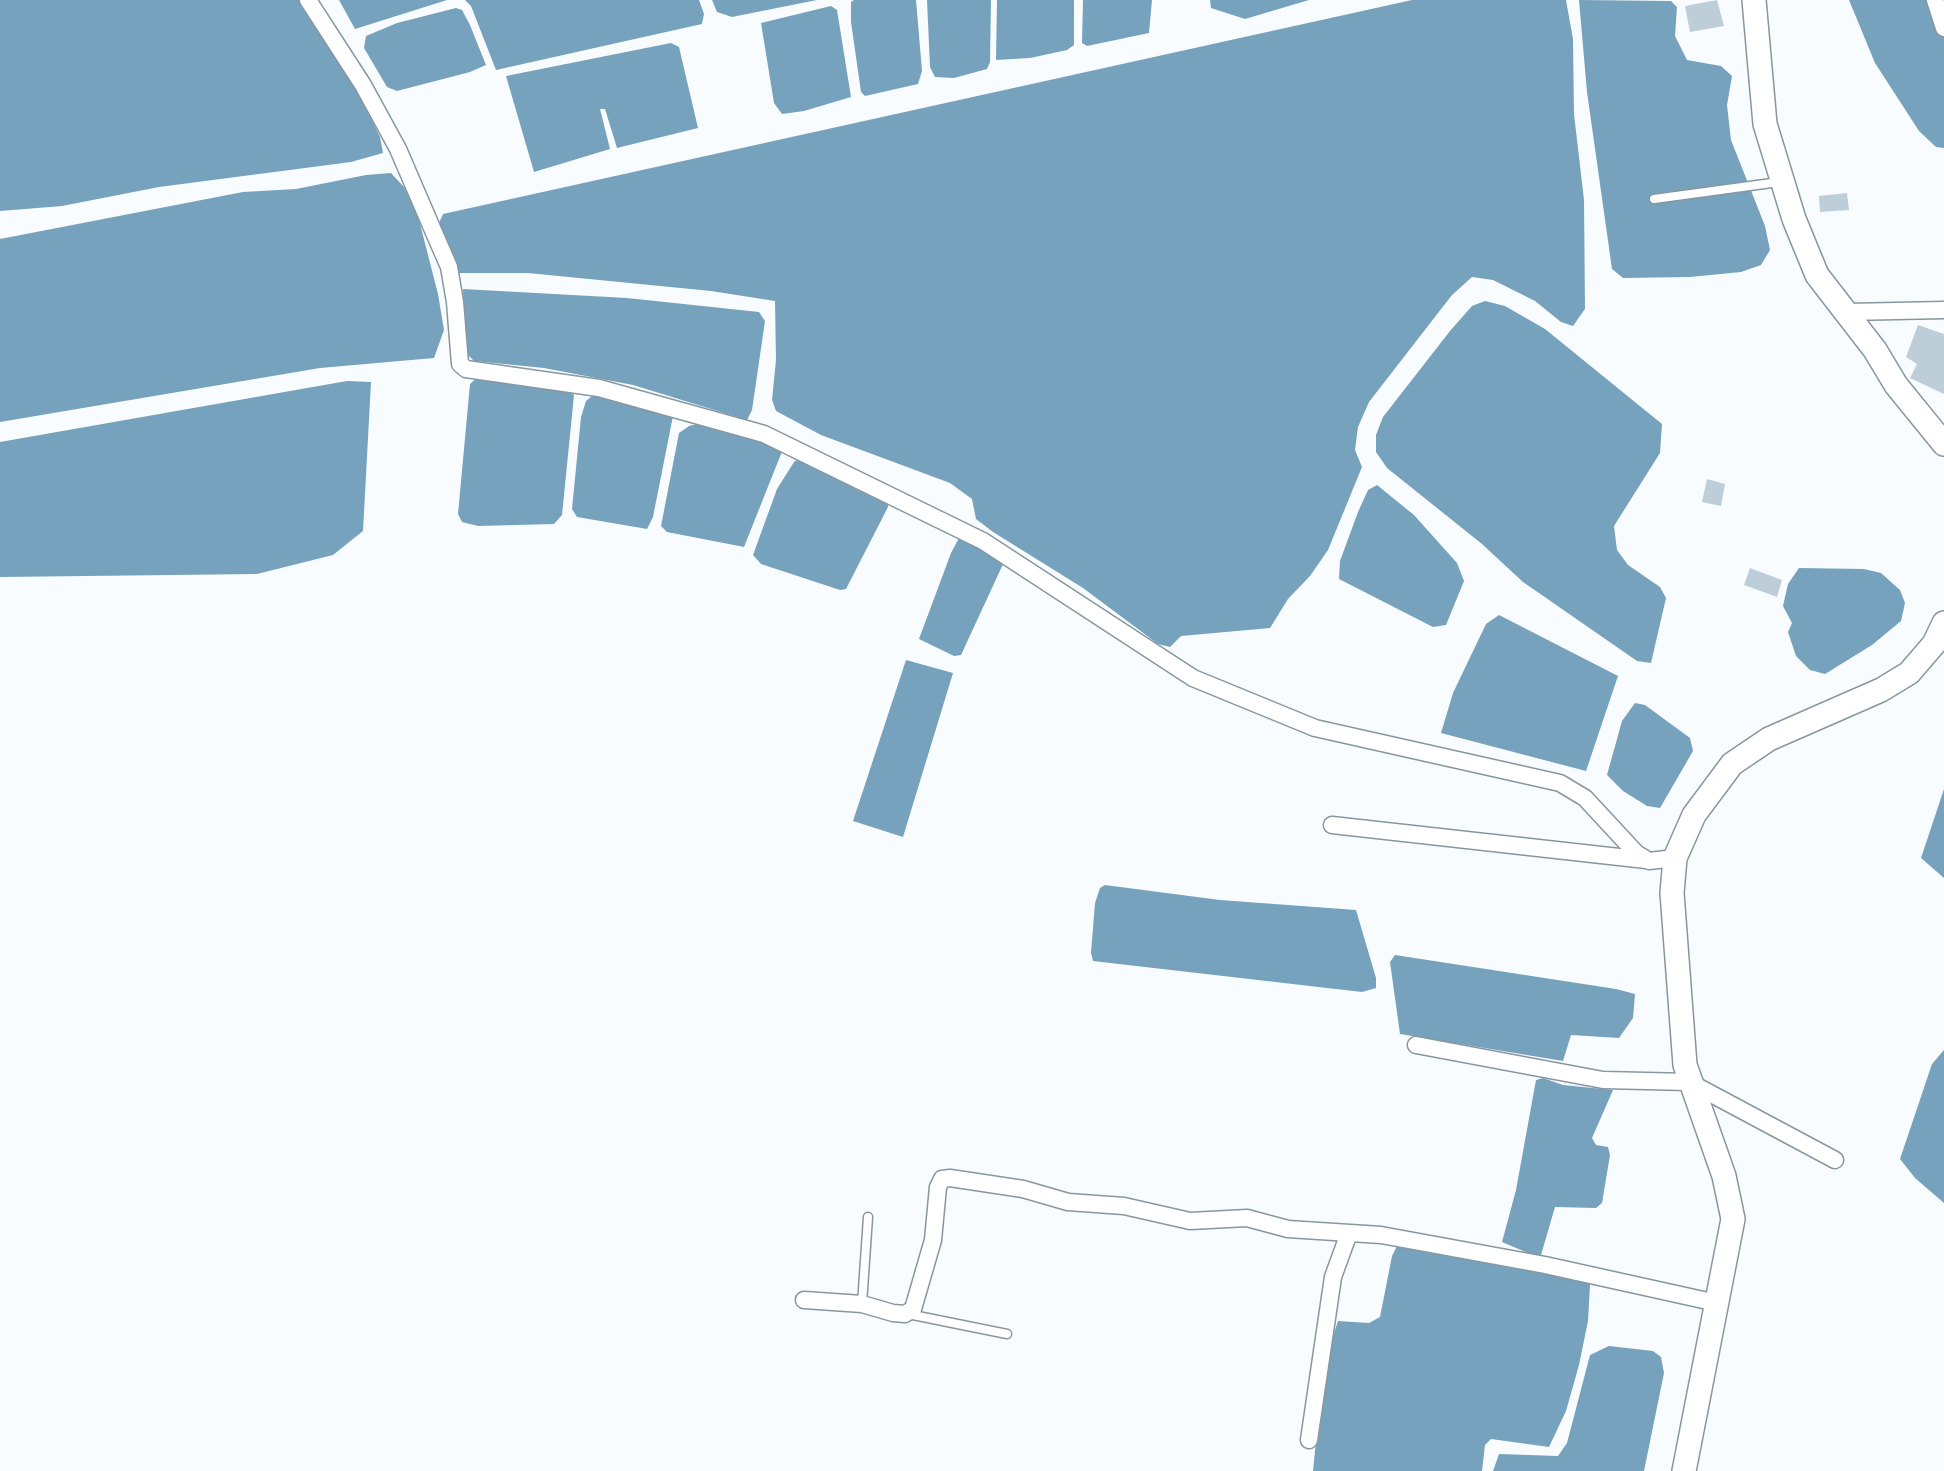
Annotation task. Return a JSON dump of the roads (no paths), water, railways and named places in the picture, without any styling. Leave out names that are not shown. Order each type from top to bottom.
[{"type":"main road","points":[[1754,0],[1765,124],[1782,182],[1817,275],[1847,312],[1896,385],[1944,444]]},
{"type":"main road","points":[[1684,1471],[1733,1219],[1731,1199],[1689,1082],[1672,893],[1675,858],[1694,815],[1732,764],[1769,739],[1881,690],[1909,673],[1934,644],[1944,623]]},
{"type":"street","points":[[308,0],[380,117],[449,267],[460,364],[466,369],[599,388],[764,434],[984,541],[1193,678],[1315,729],[1573,788],[1636,853],[1649,861]]},
{"type":"street","points":[[1935,0],[1944,29]]},
{"type":"street","points":[[1847,312],[1944,310]]},
{"type":"street","points":[[1332,825],[1649,861],[1675,858]]},
{"type":"street","points":[[1416,1045],[1604,1080],[1689,1082],[1835,1160]]},
{"type":"street","points":[[804,1300],[862,1304],[905,1314],[913,1309],[929,1258],[938,1187],[942,1179],[950,1178],[1023,1189],[1068,1202],[1124,1206],[1190,1221],[1247,1218],[1288,1229],[1381,1235],[1545,1265],[1717,1303]]},
{"type":"street","points":[[1309,1440],[1334,1277],[1349,1233]]},
{"type":"lane","points":[[1654,199],[1782,182]]},
{"type":"lane","points":[[862,1304],[868,1217]]},
{"type":"lane","points":[[905,1314],[1007,1334]]},
{"type":"water","points":[[0,0],[302,0],[364,103],[380,137],[383,153],[351,162],[159,187],[62,206],[0,211]]},
{"type":"water","points":[[339,0],[447,0],[355,29]]},
{"type":"water","points":[[465,0],[699,0],[704,14],[702,24],[496,70],[471,6]]},
{"type":"water","points":[[712,0],[817,0],[732,17],[717,12]]},
{"type":"water","points":[[916,0],[922,71],[918,84],[865,96],[861,92],[851,22],[851,2]]},
{"type":"water","points":[[927,0],[991,0],[990,62],[987,69],[954,78],[935,77],[930,67]]},
{"type":"water","points":[[997,0],[1074,0],[1074,45],[1067,50],[1030,58],[996,60]]},
{"type":"water","points":[[1083,0],[1152,0],[1149,33],[1087,46],[1082,43]]},
{"type":"water","points":[[1210,0],[1309,0],[1245,19],[1211,8]]},
{"type":"water","points":[[1412,0],[1566,0],[1573,39],[1574,114],[1584,200],[1585,309],[1573,326],[1561,322],[1535,301],[1493,280],[1472,277],[1452,295],[1369,402],[1358,427],[1355,450],[1362,467],[1328,550],[1310,576],[1288,599],[1270,628],[1181,636],[1170,647],[1158,644],[1083,588],[976,519],[972,499],[950,483],[821,435],[776,411],[772,400],[776,360],[775,301],[711,291],[528,273],[455,273],[439,223],[443,214]]},
{"type":"water","points":[[1579,0],[1671,1],[1677,7],[1675,36],[1687,60],[1721,66],[1732,76],[1727,105],[1731,140],[1765,226],[1770,250],[1761,265],[1741,272],[1690,277],[1623,278],[1612,269],[1587,92]]},
{"type":"water","points":[[1849,0],[1944,0],[1944,148],[1936,147],[1919,131],[1875,63]]},
{"type":"water","points":[[831,6],[837,10],[851,97],[804,111],[782,114],[774,103],[761,23]]},
{"type":"water","points":[[456,8],[462,10],[470,25],[486,65],[470,72],[397,91],[387,87],[364,48],[366,36],[397,23]]},
{"type":"water","points":[[671,43],[679,47],[698,128],[617,148],[605,109],[600,109],[610,149],[534,172],[506,76]]},
{"type":"water","points":[[391,173],[404,187],[417,212],[438,294],[444,330],[434,358],[320,368],[0,422],[0,239],[243,192],[296,189],[366,175]]},
{"type":"water","points":[[463,289],[627,298],[759,312],[765,321],[752,410],[747,420],[633,385],[544,368],[474,361],[465,352]]},
{"type":"water","points":[[1485,301],[1505,306],[1545,329],[1662,424],[1660,453],[1614,526],[1617,550],[1628,565],[1660,587],[1666,598],[1651,663],[1637,661],[1523,582],[1482,544],[1387,468],[1376,452],[1376,435],[1383,417],[1450,331],[1472,306]]},
{"type":"water","points":[[480,375],[566,388],[574,395],[562,515],[554,524],[478,526],[462,522],[458,514],[470,384]]},
{"type":"water","points":[[347,381],[371,382],[363,531],[333,555],[257,574],[0,577],[0,442]]},
{"type":"water","points":[[592,396],[645,405],[673,416],[653,517],[647,529],[577,517],[572,509],[581,417],[586,401]]},
{"type":"water","points":[[705,422],[755,436],[783,449],[744,547],[667,532],[661,526],[679,433],[689,426]]},
{"type":"water","points":[[800,458],[887,499],[888,507],[846,589],[840,590],[761,564],[753,555],[777,489],[794,462]]},
{"type":"water","points":[[1377,485],[1414,515],[1457,563],[1464,581],[1446,625],[1433,627],[1339,579],[1340,561],[1358,512],[1368,490]]},
{"type":"water","points":[[967,537],[1004,562],[961,655],[954,656],[919,639],[951,553],[959,538]]},
{"type":"water","points":[[1799,568],[1864,569],[1881,573],[1900,590],[1905,603],[1901,621],[1872,645],[1825,674],[1810,670],[1796,656],[1788,632],[1792,623],[1783,606],[1788,584]]},
{"type":"water","points":[[1499,615],[1618,676],[1586,771],[1441,733],[1453,693],[1486,624]]},
{"type":"water","points":[[906,660],[953,673],[903,837],[853,821]]},
{"type":"water","points":[[1635,703],[1645,705],[1690,738],[1693,751],[1660,808],[1647,806],[1623,791],[1607,775],[1622,721]]},
{"type":"water","points":[[1944,789],[1944,878],[1921,858]]},
{"type":"water","points":[[1105,885],[1220,900],[1356,910],[1376,978],[1376,988],[1362,992],[1093,961],[1091,953],[1095,903],[1100,888]]},
{"type":"water","points":[[1395,955],[1635,994],[1633,1018],[1619,1038],[1571,1035],[1563,1061],[1400,1034],[1390,962]]},
{"type":"water","points":[[1944,1050],[1944,1203],[1915,1178],[1900,1159],[1932,1064]]},
{"type":"water","points":[[1543,1078],[1563,1085],[1613,1090],[1592,1138],[1596,1145],[1608,1147],[1610,1155],[1602,1203],[1596,1208],[1555,1207],[1541,1255],[1535,1256],[1502,1242],[1516,1190],[1536,1080]]},
{"type":"water","points":[[1399,1242],[1586,1278],[1590,1285],[1588,1321],[1579,1365],[1566,1411],[1549,1447],[1491,1439],[1485,1445],[1482,1471],[1313,1471],[1324,1363],[1338,1321],[1369,1323],[1380,1317],[1392,1256]]},
{"type":"water","points":[[1609,1346],[1653,1351],[1661,1357],[1664,1373],[1644,1471],[1493,1471],[1499,1454],[1558,1456],[1567,1443],[1590,1355]]}]
